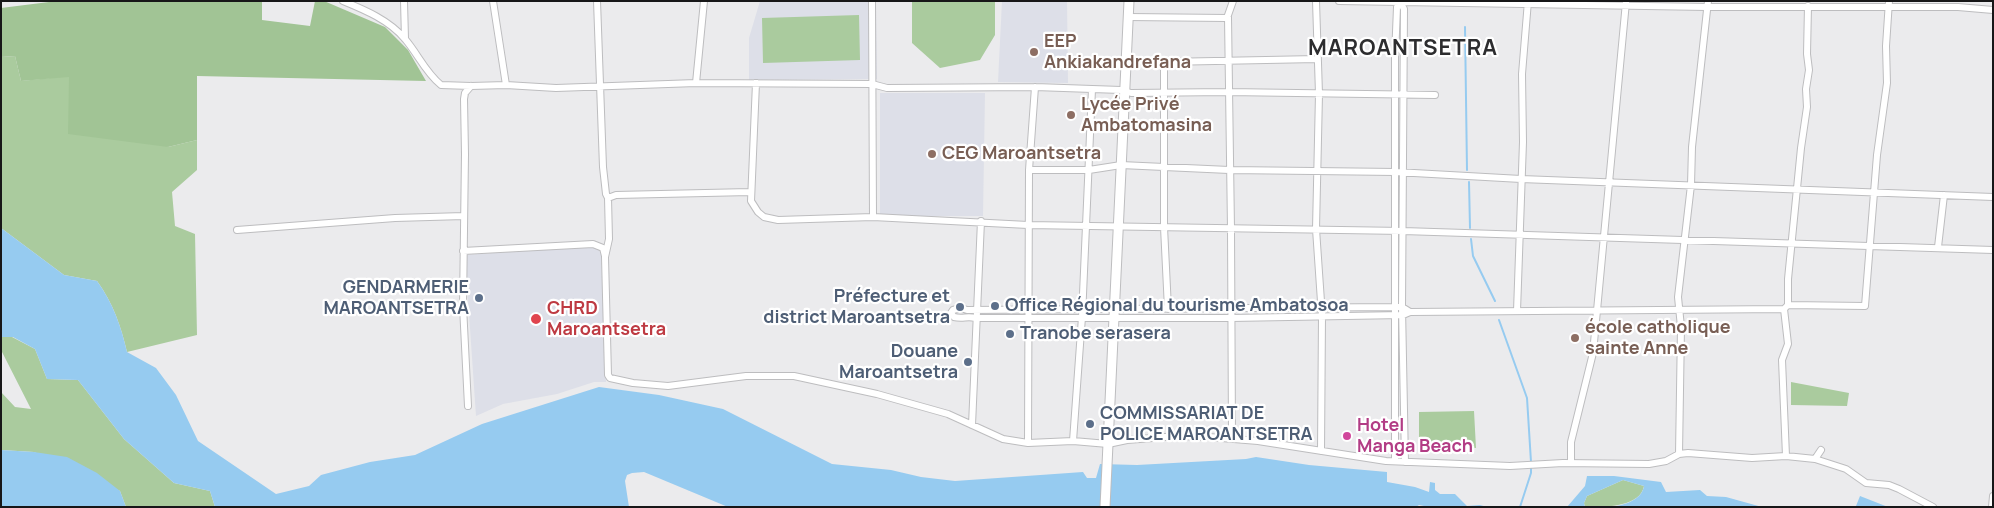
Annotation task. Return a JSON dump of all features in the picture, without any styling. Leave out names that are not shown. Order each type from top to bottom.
[{"type":"main road","points":[[1105,507],[1129,1]]},
{"type":"street","points":[[343,1],[363,9],[387,23],[405,39],[426,71],[441,85],[506,85],[556,88],[696,83],[872,84],[887,88],[1035,87],[1124,92],[1435,95]]},
{"type":"street","points":[[404,1],[405,39]]},
{"type":"street","points":[[493,1],[506,85]]},
{"type":"street","points":[[597,1],[603,167],[608,198],[609,239],[605,257]]},
{"type":"street","points":[[696,83],[704,1]]},
{"type":"street","points":[[872,1],[873,217]]},
{"type":"street","points":[[1232,438],[1232,229],[1229,170],[1228,17],[1234,1]]},
{"type":"street","points":[[1316,1],[1318,94],[1316,229],[1322,307],[1321,451]]},
{"type":"street","points":[[1340,1],[1808,6],[1889,4],[1993,10]]},
{"type":"street","points":[[1400,1],[1397,7],[1404,173],[1402,307],[1404,462]]},
{"type":"street","points":[[1518,312],[1523,142],[1522,74],[1528,2]]},
{"type":"street","points":[[1571,463],[1571,442],[1591,366],[1626,3]]},
{"type":"street","points":[[1679,454],[1681,327],[1678,297],[1707,4]]},
{"type":"street","points":[[1410,312],[1402,307],[1322,307],[1168,310],[1114,314],[1082,317],[1029,313],[967,310],[956,308],[952,311],[952,315],[956,318],[968,316],[975,318],[1029,313],[1082,309],[1114,314],[1231,318],[1402,315],[1410,312],[1678,310],[1865,306],[1874,191],[1887,83],[1886,46],[1889,4]]},
{"type":"street","points":[[1786,456],[1782,360],[1788,344],[1786,307],[1788,279],[1801,148],[1808,104],[1806,92],[1809,70],[1807,54],[1808,6]]},
{"type":"street","points":[[1128,17],[1228,17]]},
{"type":"street","points":[[1126,61],[1317,59]]},
{"type":"street","points":[[1164,62],[1164,227],[1168,310]]},
{"type":"street","points":[[756,83],[750,192],[754,207],[758,212],[771,219],[809,220],[840,217],[873,217],[981,221],[1028,225],[1396,230],[1993,250]]},
{"type":"street","points":[[468,406],[463,306],[464,92],[471,86]]},
{"type":"street","points":[[1028,442],[1028,170],[1035,87]]},
{"type":"street","points":[[1072,441],[1082,317],[1092,89]]},
{"type":"street","points":[[1395,461],[1396,172],[1400,96]]},
{"type":"street","points":[[1028,170],[1089,170],[1121,165],[1229,170],[1396,172],[1522,179],[1993,197]]},
{"type":"street","points":[[608,198],[616,195],[750,192]]},
{"type":"street","points":[[1938,247],[1944,195]]},
{"type":"street","points":[[237,230],[395,218],[464,216]]},
{"type":"street","points":[[972,425],[975,318],[978,310],[981,221]]},
{"type":"street","points":[[463,251],[593,244],[603,248],[605,257],[608,375],[610,378],[633,383],[668,386],[746,376],[794,376],[877,394],[948,414],[1003,439],[1028,442],[1072,441],[1108,444],[1126,440],[1178,436],[1232,438],[1362,459],[1527,466],[1571,463],[1649,464],[1666,461],[1679,454],[1752,458],[1786,456],[1839,466],[1866,483],[1889,485],[1933,507]]},
{"type":"street","points":[[1814,460],[1821,450]]},
{"type":"street","points":[[1992,507],[1993,496]]},
{"type":"shaded area","points":[[760,1],[876,1],[877,79],[749,80],[749,38]]},
{"type":"shaded area","name":"EEP Ankiakandrefana","points":[[1002,1],[1067,1],[1068,83],[998,82]]},
{"type":"shaded area","name":"CEG Maroantsetra","points":[[880,93],[985,93],[983,216],[880,216]]},
{"type":"shaded area","name":"CHRD Maroantsetra","points":[[594,246],[601,255],[606,382],[594,382],[557,394],[503,404],[476,416],[465,255]]},
{"type":"green space","points":[[57,1],[262,1],[262,20],[310,26],[315,1],[324,1],[385,27],[408,50],[426,81],[197,76],[197,140],[168,147],[68,134],[69,77],[21,81],[15,56],[1,57],[1,8]]},
{"type":"green space","points":[[912,1],[995,1],[995,35],[980,60],[940,68],[912,43]]},
{"type":"green space","points":[[859,15],[860,60],[763,63],[762,18]]},
{"type":"green space","points":[[15,56],[21,81],[69,76],[168,147],[197,140],[197,170],[172,192],[175,226],[195,234],[197,335],[127,352],[116,315],[97,281],[64,275],[1,228],[1,57]]},
{"type":"green space","points":[[1,337],[12,337],[35,349],[47,379],[78,380],[124,439],[174,483],[210,491],[215,507],[126,507],[120,491],[34,452],[1,450],[1,392],[15,407],[31,409],[1,350]]},
{"type":"green space","points":[[1791,382],[1849,393],[1847,406],[1791,405]]},
{"type":"green space","points":[[1474,411],[1476,448],[1419,440],[1419,412]]},
{"type":"green space","points":[[1623,480],[1644,486],[1641,493],[1635,499],[1619,505],[1585,507],[1584,503],[1587,496]]},
{"type":"water","points":[[1,228],[64,275],[97,281],[116,315],[127,352],[156,368],[176,395],[198,441],[276,494],[309,486],[321,475],[370,462],[415,455],[482,424],[599,387],[659,395],[723,409],[832,464],[891,470],[921,477],[955,481],[1083,472],[1087,478],[1096,478],[1100,464],[1137,465],[1256,457],[1309,465],[1387,472],[1387,482],[1415,487],[1429,492],[1430,482],[1435,483],[1435,490],[1440,494],[1455,494],[1467,506],[1480,505],[1487,507],[1429,507],[1419,505],[1416,507],[728,507],[644,472],[627,475],[625,481],[629,507],[215,507],[210,491],[174,483],[124,439],[78,380],[47,379],[35,349],[13,337],[1,337]]},
{"type":"water","points":[[1,450],[67,457],[97,473],[120,491],[126,507],[1,507]]},
{"type":"water","points":[[1587,476],[1614,476],[1661,482],[1666,492],[1700,490],[1707,496],[1726,497],[1762,507],[1612,507],[1632,501],[1643,491],[1644,486],[1623,480],[1587,496],[1584,503],[1585,507],[1567,507],[1585,486]]},
{"type":"water","points":[[1860,496],[1888,507],[1844,507],[1856,506]]},
{"type":"waterway","points":[[1465,27],[1467,170]]},
{"type":"waterway","points":[[1469,182],[1470,228]]},
{"type":"waterway","points":[[1471,239],[1473,256],[1495,301]]},
{"type":"waterway","points":[[1499,320],[1527,398],[1531,462]]},
{"type":"waterway","points":[[1520,507],[1531,473],[1531,467]]},
{"type":"place","name":"EEP Ankiakandrefana","points":[[1034,52]]},
{"type":"place","name":"Lycée Privé Ambatomasina","points":[[1071,115]]},
{"type":"place","name":"CEG Maroantsetra","points":[[932,154]]},
{"type":"place","name":"GENDARMERIE MAROANTSETRA","points":[[479,298]]},
{"type":"place","name":"Office Régional du tourisme Ambatosoa","points":[[995,306]]},
{"type":"place","name":"Préfecture et district Maroantsetra","points":[[960,307]]},
{"type":"place","name":"CHRD Maroantsetra","points":[[536,319]]},
{"type":"place","name":"Tranobe serasera","points":[[1010,334]]},
{"type":"place","name":"école catholique sainte Anne","points":[[1575,338]]},
{"type":"place","name":"Douane Maroantsetra","points":[[968,362]]},
{"type":"place","name":"COMMISSARIAT DE POLICE MAROANTSETRA","points":[[1090,424]]},
{"type":"place","name":"Hotel Manga Beach","points":[[1347,436]]},
{"type":"district","name":"MAROANTSETRA","points":[[1403,49]]}]
